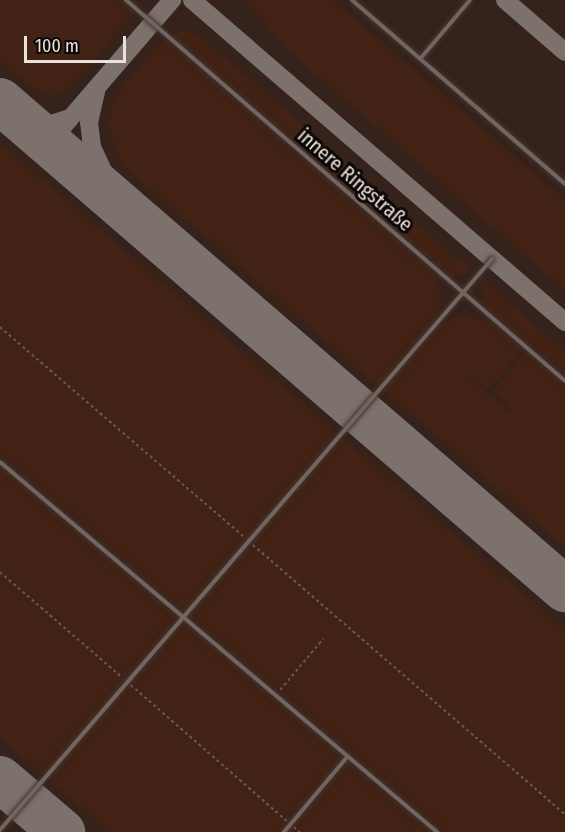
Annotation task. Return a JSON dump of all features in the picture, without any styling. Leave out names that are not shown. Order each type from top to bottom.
[{"type":"lane","name":"innere Ringstraße","points":[[126,0],[565,381]]},
{"type":"lane","points":[[352,0],[565,184]]},
{"type":"lane","points":[[420,59],[470,0]]},
{"type":"lane","points":[[0,830],[492,259]]},
{"type":"lane","points":[[0,462],[437,832]]},
{"type":"lane","points":[[284,832],[348,756]]},
{"type":"path","points":[[0,327],[565,814]]},
{"type":"path","points":[[0,572],[300,832]]},
{"type":"path","points":[[275,695],[323,639]]},
{"type":"shaded area","points":[[0,0],[565,0],[565,832],[0,832]]},
{"type":"shaded area","points":[[0,0],[121,0],[135,12],[70,88],[52,96],[32,88],[0,61]]},
{"type":"shaded area","points":[[245,0],[333,0],[565,200],[565,290],[286,49]]},
{"type":"shaded area","points":[[182,30],[196,33],[474,273],[450,276],[171,34]]},
{"type":"shaded area","points":[[164,38],[437,277],[441,305],[436,321],[379,387],[126,168],[117,155],[109,127],[112,104],[123,85]]},
{"type":"shaded area","points":[[0,143],[565,630],[565,832],[443,832],[0,455]]},
{"type":"shaded area","points":[[481,279],[565,351],[565,375],[483,304]]},
{"type":"shaded area","points":[[457,315],[487,320],[523,350],[488,389],[469,377],[510,412],[512,410],[493,390],[526,352],[565,386],[565,547],[383,390],[438,326]]},
{"type":"shaded area","points":[[0,466],[342,757],[282,832],[109,832],[0,738]]},
{"type":"shaded area","points":[[348,762],[431,832],[286,832]]},
{"type":"taxiway","points":[[49,143],[172,0]]},
{"type":"taxiway","points":[[192,0],[565,322]]},
{"type":"taxiway","points":[[505,0],[565,52]]},
{"type":"taxiway","points":[[96,92],[89,122],[92,147],[108,182],[134,217]]},
{"type":"taxiway","points":[[21,120],[42,127],[69,118]]},
{"type":"runway","points":[[0,101],[565,589]]},
{"type":"runway","points":[[0,779],[62,832]]}]
